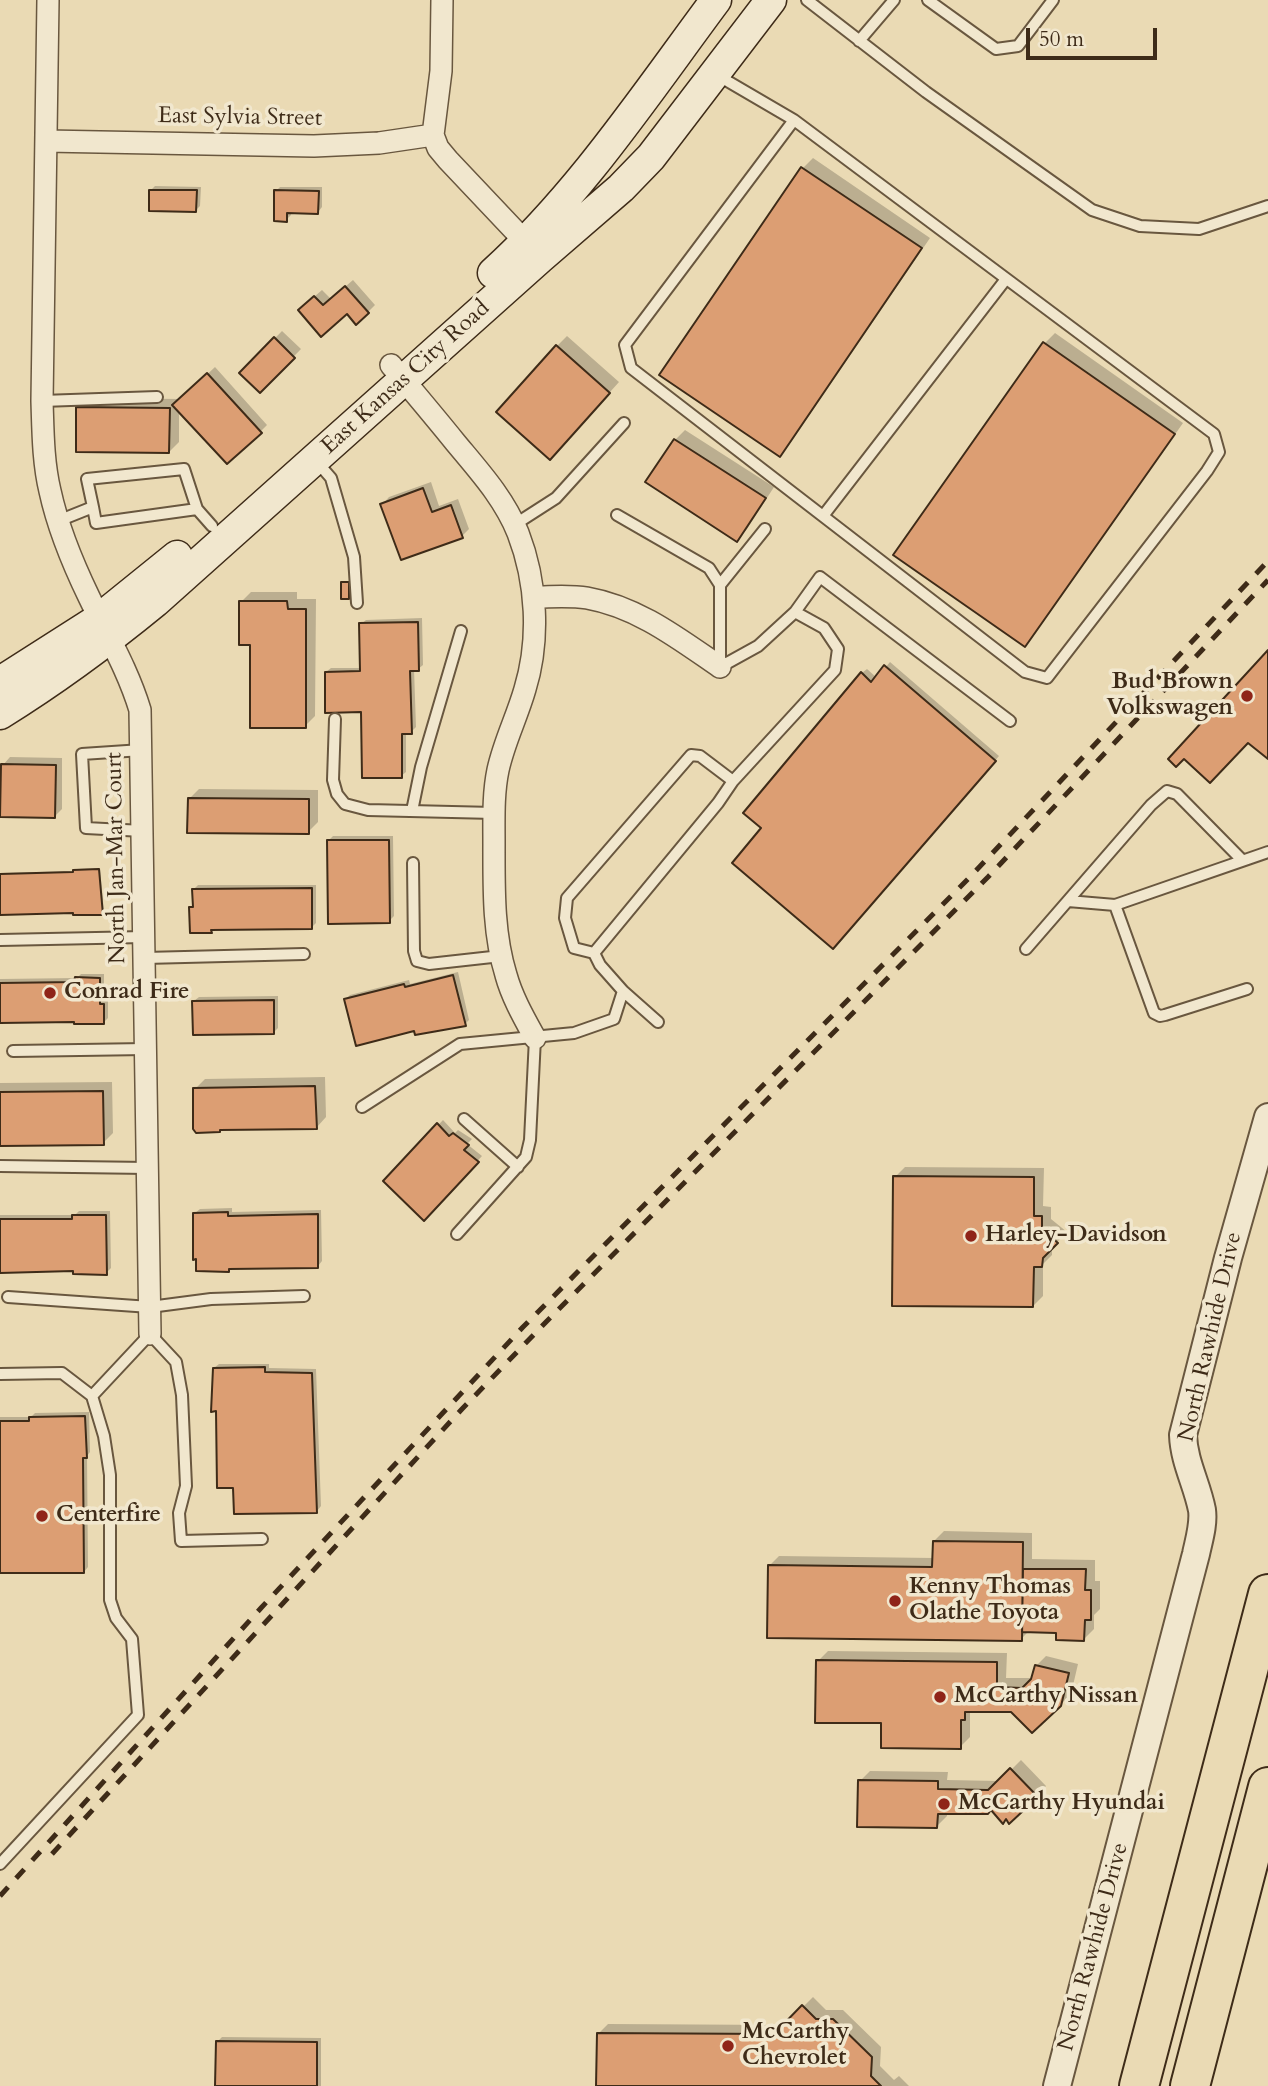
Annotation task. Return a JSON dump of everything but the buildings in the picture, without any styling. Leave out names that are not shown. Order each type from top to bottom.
[{"type":"highway","points":[[1139,2086],[1268,1594]]},
{"type":"highway","points":[[1190,2086],[1268,1787]]},
{"type":"main road","name":"East Kansas City Road","points":[[533,250],[571,193],[716,0]]},
{"type":"main road","name":"East Kansas City Road","points":[[0,714],[48,684],[105,629],[205,517],[397,372],[533,250],[621,188],[651,158],[771,0]]},
{"type":"main road","name":"East Kansas City Road","points":[[0,682],[105,629],[315,460],[397,372]]},
{"type":"street","name":"North Jan-Mar Court","points":[[48,0],[42,401],[48,476],[58,521],[105,629],[129,676],[140,710],[150,1334]]},
{"type":"street","points":[[442,0],[441,71],[433,135],[448,160],[533,250]]},
{"type":"street","name":"East Sylvia Street","points":[[46,141],[314,146],[379,144],[433,135]]},
{"type":"street","points":[[397,372],[482,474],[505,506],[528,566],[534,622],[530,671],[497,772],[494,813],[495,920],[506,976],[535,1038]]},
{"type":"street","points":[[533,597],[586,598],[622,609],[657,625],[720,667]]},
{"type":"street","name":"North Rawhide Drive","points":[[1057,2086],[1196,1554],[1202,1509],[1184,1451],[1183,1435],[1268,1116]]},
{"type":"lane","points":[[807,0],[926,92],[1091,210],[1140,226],[1199,229],[1268,206]]},
{"type":"lane","points":[[859,41],[894,0]]},
{"type":"lane","points":[[928,0],[996,49],[1018,46],[1053,0]]},
{"type":"lane","points":[[715,74],[794,120],[1214,434],[1219,452],[1207,471],[1047,678],[1025,672],[631,368],[625,345],[794,120]]},
{"type":"lane","points":[[823,516],[1006,279]]},
{"type":"lane","points":[[42,401],[157,397]]},
{"type":"lane","points":[[514,525],[556,498],[624,423]]},
{"type":"lane","points":[[315,460],[331,478],[354,556],[357,603]]},
{"type":"lane","points":[[184,470],[205,517],[96,523],[93,507],[87,478],[184,470]]},
{"type":"lane","points":[[58,521],[93,507]]},
{"type":"lane","points":[[617,515],[709,568],[720,585],[720,667],[758,646],[795,612],[820,577],[1010,721]]},
{"type":"lane","points":[[720,585],[765,529]]},
{"type":"lane","points":[[594,953],[719,803],[733,781],[835,670],[838,649],[824,628],[795,612]]},
{"type":"lane","points":[[412,811],[421,767],[461,631]]},
{"type":"lane","points":[[335,719],[333,780],[337,794],[345,804],[368,810],[494,813]]},
{"type":"lane","points":[[142,750],[82,754],[86,828],[143,831]]},
{"type":"lane","points":[[658,1022],[623,991],[600,965],[594,953],[574,948],[565,918],[567,898],[691,755],[701,756],[733,781]]},
{"type":"lane","points":[[1026,948],[1167,791],[1177,794],[1241,859]]},
{"type":"lane","points":[[1068,901],[1115,905],[1241,859],[1268,852]]},
{"type":"lane","points":[[413,863],[414,951],[417,961],[429,964],[501,956]]},
{"type":"lane","points":[[1115,905],[1154,1013],[1166,1015],[1247,989]]},
{"type":"lane","points":[[0,940],[304,954]]},
{"type":"lane","points":[[362,1107],[460,1044],[574,1033],[614,1019],[623,991]]},
{"type":"lane","points":[[457,1234],[526,1157],[530,1140],[535,1038]]},
{"type":"lane","points":[[13,1051],[146,1049]]},
{"type":"lane","points":[[464,1119],[517,1167]]},
{"type":"lane","points":[[0,1167],[148,1168]]},
{"type":"lane","points":[[8,1297],[150,1307],[211,1299],[304,1296]]},
{"type":"lane","points":[[92,1396],[150,1334],[176,1362],[182,1395],[186,1486],[179,1513],[181,1541],[262,1539]]},
{"type":"lane","points":[[0,1374],[62,1373],[92,1396],[104,1436],[110,1475],[110,1600],[116,1618],[132,1639],[138,1715],[0,1864]]},
{"type":"railway","points":[[0,1896],[261,1608],[523,1327],[969,878],[1268,561]]},
{"type":"railway","points":[[52,1854],[462,1409],[988,877],[1268,580]]},
{"type":"place","name":"Bud Brown Volkswagen","points":[[1247,696]]},
{"type":"place","name":"Conrad Fire","points":[[50,993]]},
{"type":"place","name":"Harley-Davidson","points":[[971,1236]]},
{"type":"place","name":"Centerfire","points":[[42,1516]]},
{"type":"place","name":"Kenny Thomas Olathe Toyota","points":[[895,1601]]},
{"type":"place","name":"McCarthy Nissan","points":[[940,1697]]},
{"type":"place","name":"McCarthy Hyundai","points":[[944,1804]]},
{"type":"place","name":"McCarthy Chevrolet","points":[[728,2046]]}]
